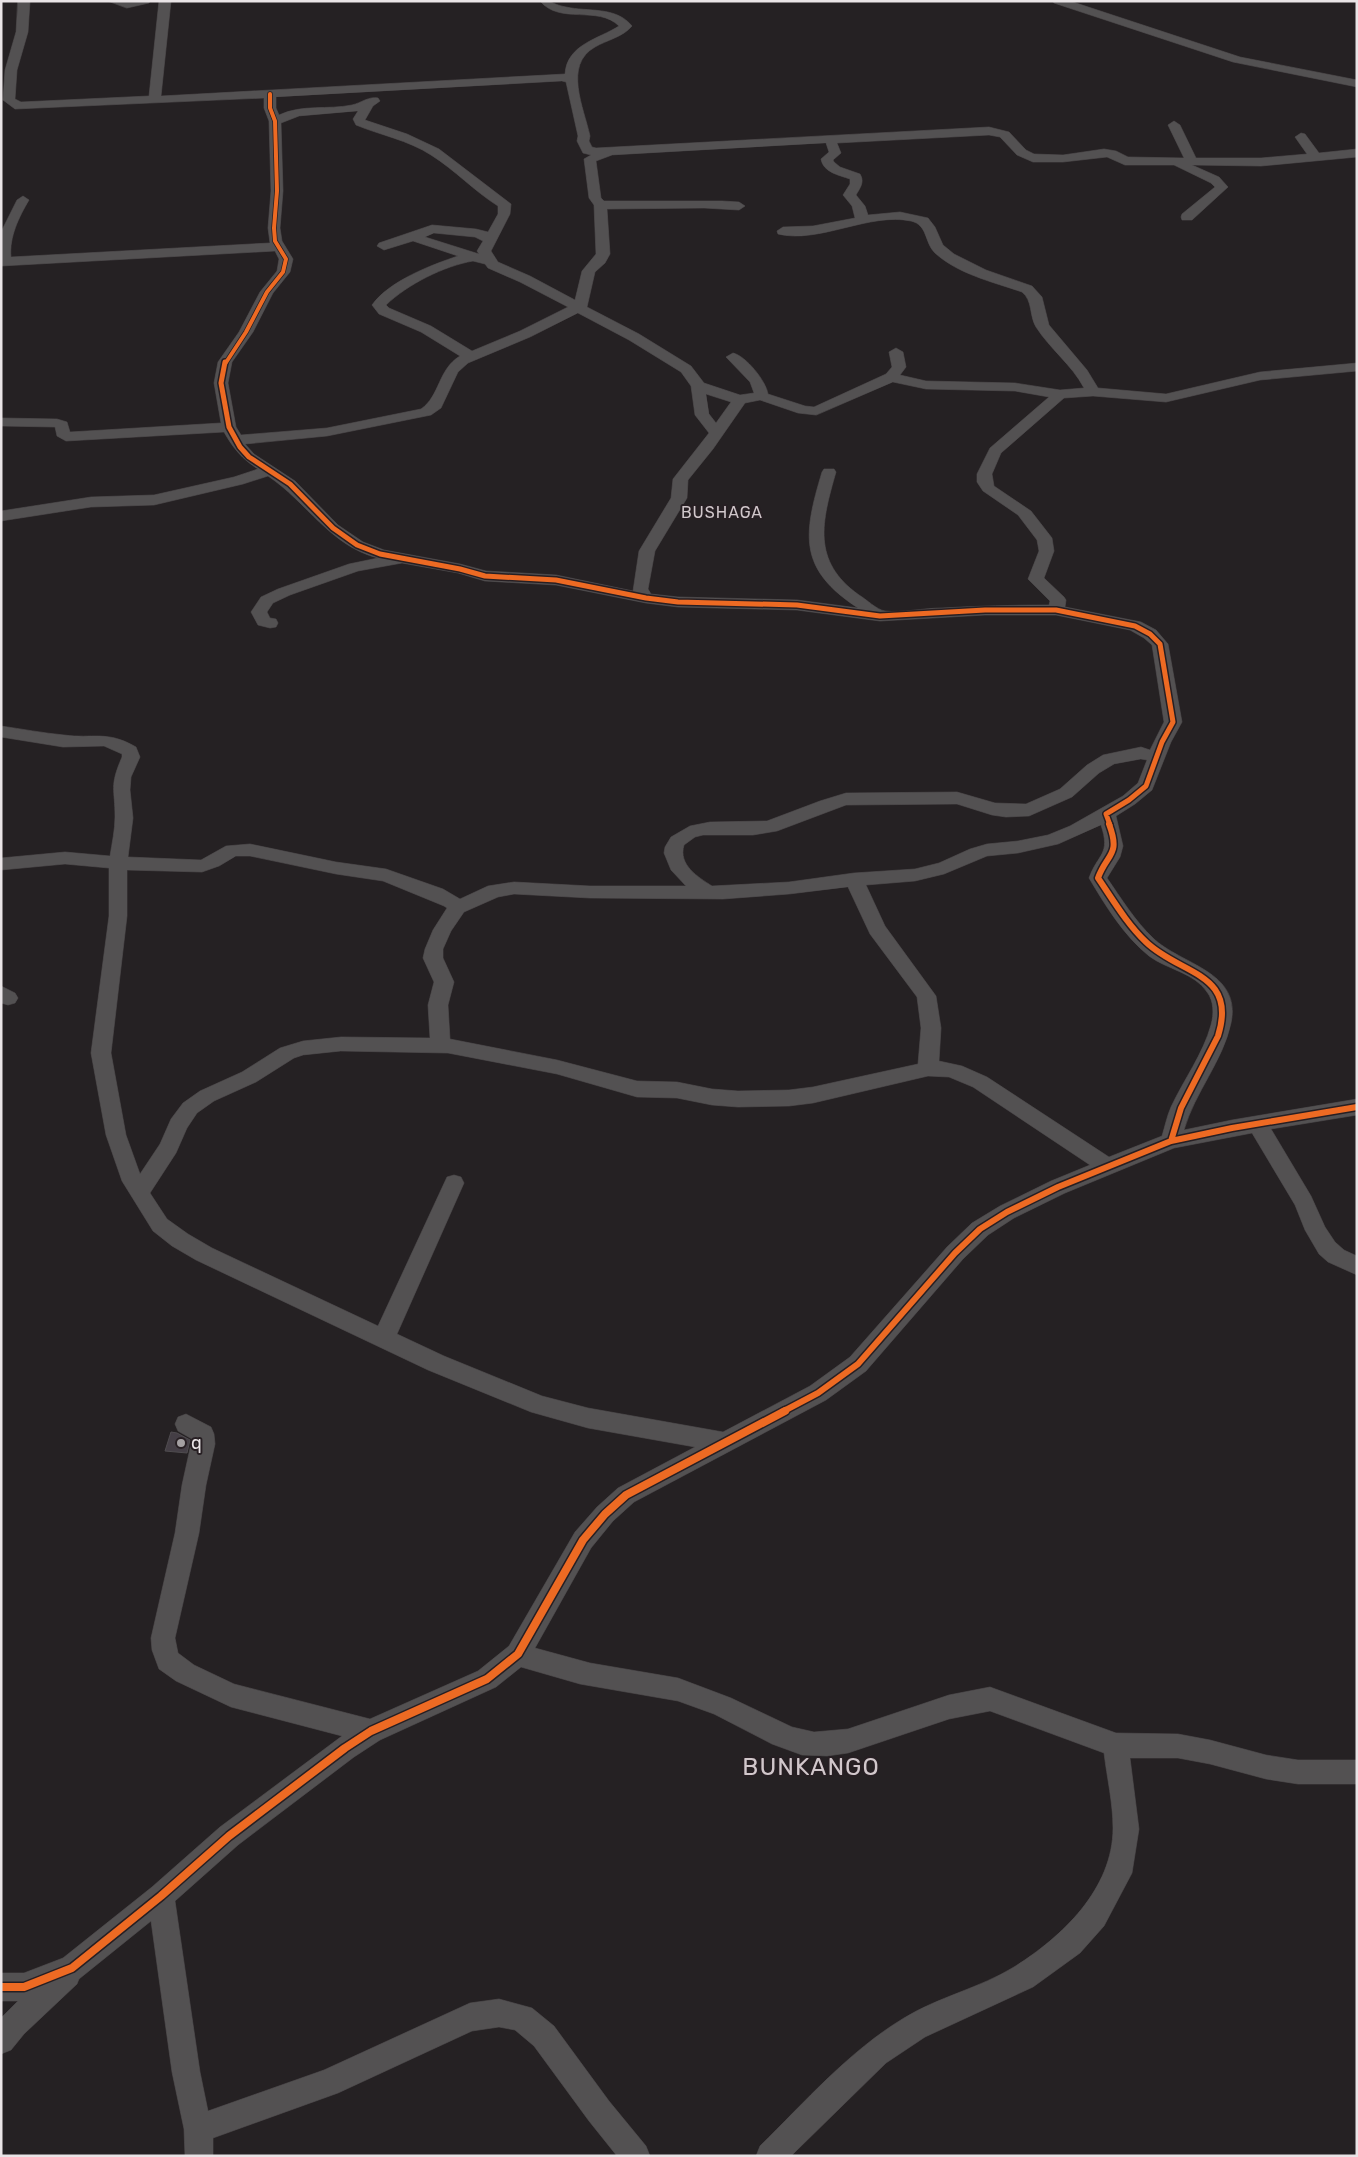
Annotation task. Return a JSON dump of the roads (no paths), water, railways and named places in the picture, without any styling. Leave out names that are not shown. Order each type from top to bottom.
[{"type":"street","points":[[24,1],[22,32],[11,70],[9,100],[19,106],[270,94],[557,77],[571,80]]},
{"type":"street","points":[[113,1],[127,5],[145,1]]},
{"type":"street","points":[[155,100],[165,1]]},
{"type":"street","points":[[545,1],[559,10],[597,13],[623,21],[626,26],[583,50],[576,56],[570,66],[571,80],[584,136],[583,141],[587,150],[592,152],[609,153],[996,131],[1008,136],[1027,157],[1062,159],[1104,152],[1125,161]]},
{"type":"street","points":[[1058,1],[1237,60],[1357,84]]},
{"type":"street","points":[[275,122],[295,113],[361,107],[399,86]]},
{"type":"street","points":[[270,94],[270,108],[275,122],[277,191],[274,228],[277,247],[286,259],[283,272],[267,292],[222,371],[223,403],[232,433],[249,457],[290,484],[333,528],[357,544],[380,554],[460,569],[485,576],[556,580],[646,598],[678,602],[783,604],[880,616],[985,610],[1056,610],[1135,626],[1150,634],[1160,644],[1173,722],[1155,757],[1153,770],[1146,786],[1129,800],[1106,814],[1052,840],[1018,847],[987,850],[930,872],[854,879],[789,888],[708,893],[590,892],[514,888],[495,891],[457,907],[442,930],[433,953],[433,958],[444,982],[438,1005],[440,1046]]},
{"type":"street","points":[[368,104],[358,119],[360,122],[376,130],[403,137],[435,152],[488,194],[505,204],[504,214],[484,251],[489,261]]},
{"type":"street","points":[[1174,125],[1191,160]]},
{"type":"street","points":[[1301,137],[1316,157]]},
{"type":"street","points":[[829,139],[835,149],[834,153],[827,158],[828,164],[836,170],[856,177],[856,184],[849,195],[859,204],[863,214],[862,221]]},
{"type":"street","points":[[1060,171],[1125,161],[1261,162],[1357,152]]},
{"type":"street","points":[[1,422],[57,423],[62,425],[62,433],[66,437],[327,432],[426,412],[436,405],[452,370],[470,356],[525,334],[578,308],[583,303],[589,270],[600,260],[603,254],[600,205],[595,198],[590,159],[609,153]]},
{"type":"street","points":[[1171,160],[1222,185],[1220,190],[1187,217]]},
{"type":"street","points":[[23,200],[15,212],[5,238],[3,262],[277,247]]},
{"type":"street","points":[[600,205],[648,206],[706,203],[739,206]]},
{"type":"street","points":[[783,231],[815,229],[898,217],[925,222],[928,225],[934,243],[940,250],[968,267],[1027,289],[1035,294],[1037,298],[1036,312],[1042,325],[1082,371],[1093,392]]},
{"type":"street","points":[[384,246],[413,237],[426,230],[440,228],[476,233],[486,236],[490,240]]},
{"type":"street","points":[[413,237],[489,261],[498,268],[525,279],[634,337],[686,369],[698,386],[702,415],[716,432]]},
{"type":"street","points":[[470,356],[426,329],[384,311],[379,305],[412,281],[460,260],[474,257]]},
{"type":"street","points":[[698,386],[716,393],[740,398],[761,396],[804,410],[816,411],[890,377],[899,367],[896,352]]},
{"type":"street","points":[[733,357],[760,387],[761,396]]},
{"type":"street","points":[[890,377],[926,385],[1016,387],[1060,394],[1093,392],[1171,397],[1260,376],[1357,367]]},
{"type":"street","points":[[1056,610],[1058,600],[1036,579],[1036,572],[1045,557],[1047,546],[1043,536],[1023,511],[988,491],[984,476],[995,451],[1060,394]]},
{"type":"street","points":[[646,598],[640,589],[647,551],[679,498],[681,479],[708,446],[740,398]]},
{"type":"street","points":[[1,516],[91,502],[154,500],[238,481],[268,471]]},
{"type":"street","points":[[829,472],[823,492],[817,530],[818,551],[824,569],[842,589],[880,616]]},
{"type":"street","points":[[270,623],[264,621],[259,612],[262,605],[274,596],[355,567],[403,559]]},
{"type":"street","points":[[1,731],[65,741],[98,739],[121,744],[130,751],[131,757],[122,777],[121,790],[124,818],[118,863],[118,916],[101,1053],[116,1135],[132,1181],[160,1225],[180,1240],[204,1254],[436,1363],[539,1405],[588,1418],[724,1442]]},
{"type":"street","points":[[708,893],[685,874],[675,861],[673,850],[677,841],[694,830],[711,827],[743,829],[770,826],[812,812],[834,801],[846,799],[957,798],[968,800],[992,810],[1006,812],[1029,810],[1066,793],[1093,769],[1109,759],[1141,753],[1155,757]]},
{"type":"street","points":[[1106,814],[1115,839],[1110,859],[1100,869],[1098,878],[1141,938],[1168,960],[1214,985],[1223,1014],[1212,1047],[1180,1110],[1171,1141]]},
{"type":"street","points":[[1,864],[65,858],[118,863],[202,866],[213,862],[232,850],[250,850],[336,868],[386,875],[436,894],[451,901],[457,907]]},
{"type":"street","points":[[854,879],[877,929],[926,996],[931,1028],[928,1069]]},
{"type":"street","points":[[139,1193],[169,1147],[178,1125],[190,1108],[207,1096],[249,1078],[287,1054],[303,1048],[341,1044],[440,1046],[557,1067],[637,1089],[677,1090],[712,1098],[789,1098],[813,1095],[928,1069],[945,1068],[961,1072],[980,1082],[1108,1167]]},
{"type":"street","points":[[1,2040],[14,2024],[72,1968],[161,1896],[229,1836],[371,1731],[487,1679],[518,1654],[583,1540],[605,1514],[626,1495],[818,1393],[858,1364],[955,1253],[980,1229],[1007,1212],[1058,1187],[1171,1141],[1357,1107]]},
{"type":"street","points":[[1257,1124],[1304,1202],[1316,1230],[1327,1248],[1336,1256],[1357,1266]]},
{"type":"street","points":[[384,1338],[454,1183]]},
{"type":"street","points":[[186,1424],[203,1434],[203,1444],[194,1485],[187,1533],[163,1638],[164,1650],[168,1661],[185,1673],[231,1696],[371,1731]]},
{"type":"street","points":[[518,1654],[551,1666],[667,1687],[687,1693],[740,1714],[797,1743],[826,1744],[854,1740],[887,1731],[974,1700],[990,1698],[1116,1745],[1178,1746],[1210,1752],[1266,1767],[1298,1772],[1357,1772]]},
{"type":"street","points":[[770,2156],[876,2053],[915,2027],[1023,1977],[1070,1943],[1094,1916],[1119,1873],[1126,1829],[1116,1745]]},
{"type":"street","points":[[161,1896],[186,2072],[199,2142],[470,2016],[499,2013],[522,2018],[544,2036],[599,2112],[636,2156]]},
{"type":"street","points":[[1,1988],[24,1986],[72,1968]]},
{"type":"place","name":"q","points":[[181,1443]]},
{"type":"district","name":"BUSHAGA","points":[[722,512]]},
{"type":"district","name":"BUNKANGO","points":[[811,1767]]}]
